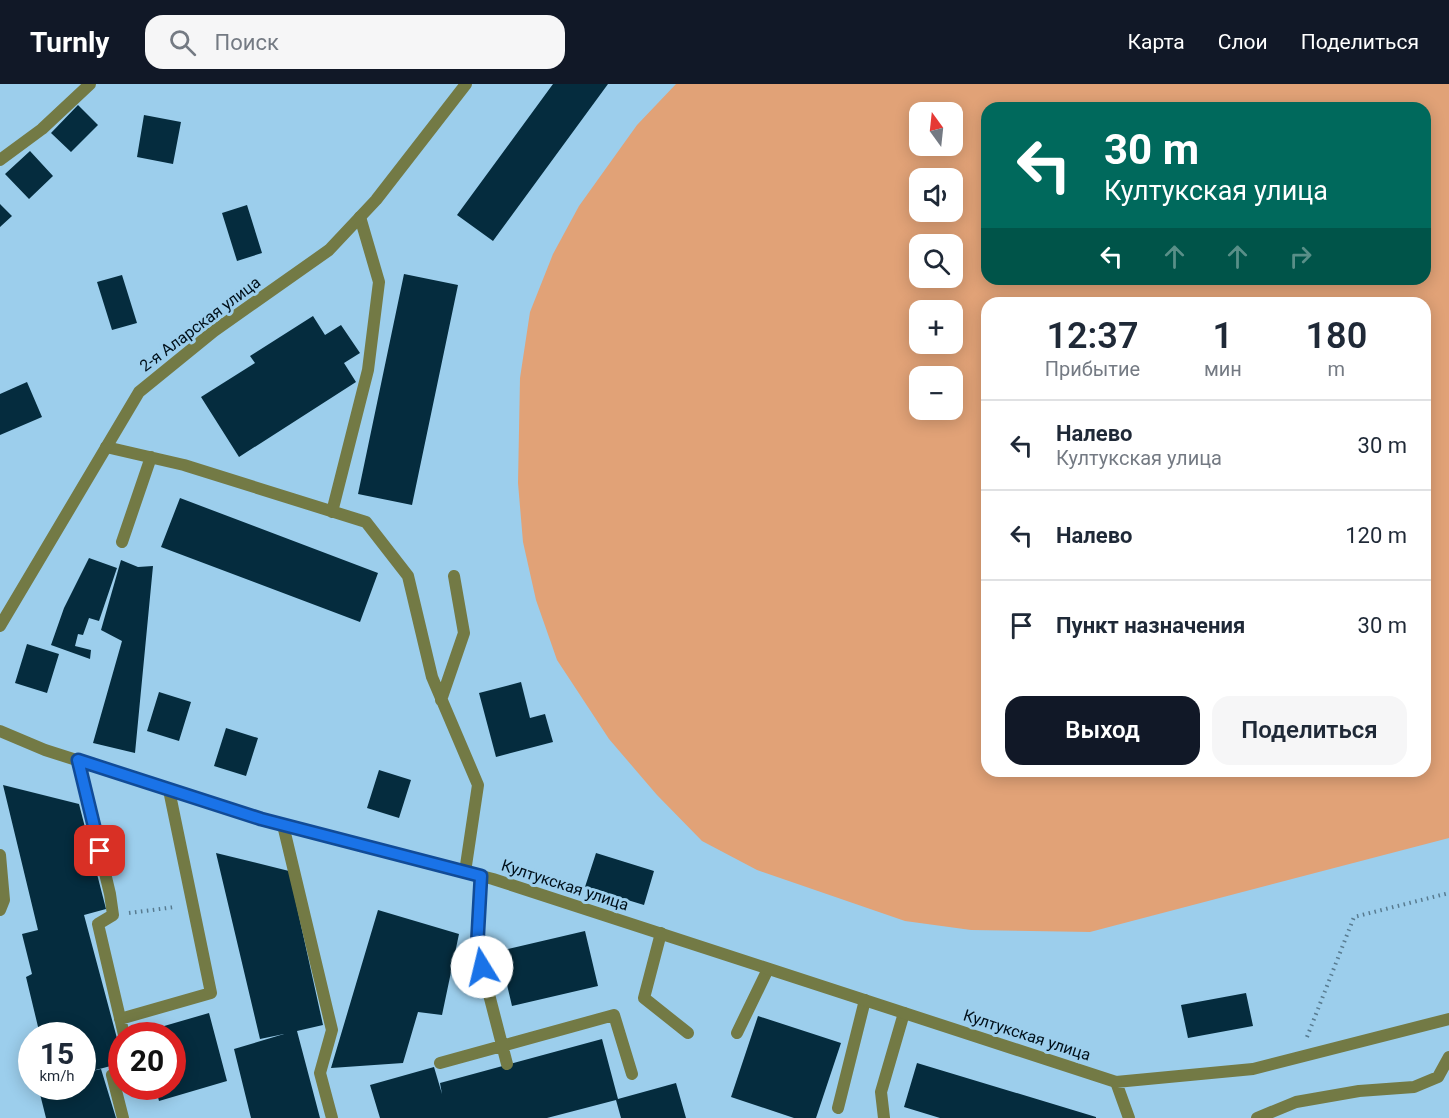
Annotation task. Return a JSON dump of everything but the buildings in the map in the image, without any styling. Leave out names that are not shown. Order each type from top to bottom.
[{"type":"street","points":[[0,160],[42,129],[90,84]]},
{"type":"street","name":"2-я Аларская улица","points":[[0,626],[139,392],[214,331],[329,250],[360,217],[466,84]]},
{"type":"street","points":[[332,512],[368,370],[379,282],[360,217]]},
{"type":"street","points":[[106,447],[151,457],[366,522],[408,576],[432,677],[478,785],[465,872]]},
{"type":"street","points":[[122,542],[151,457]]},
{"type":"street","points":[[441,699],[464,633],[454,576]]},
{"type":"street","name":"Култукская улица","points":[[0,731],[78,760],[283,825],[481,876],[1116,1082]]},
{"type":"street","points":[[78,760],[113,915],[99,924],[121,1022]]},
{"type":"street","points":[[120,1019],[211,993],[169,790]]},
{"type":"street","points":[[283,825],[332,1030],[320,1073],[332,1118]]},
{"type":"street","points":[[0,855],[4,900],[0,910]]},
{"type":"street","points":[[481,876],[477,948],[507,1064]]},
{"type":"street","points":[[661,933],[644,998],[688,1033]]},
{"type":"street","points":[[737,1033],[768,969]]},
{"type":"street","points":[[838,1108],[865,1000]]},
{"type":"street","points":[[884,1118],[881,1092],[904,1013]]},
{"type":"street","points":[[440,1063],[614,1015],[633,1074]]},
{"type":"street","points":[[1129,1118],[1116,1082],[1253,1069],[1449,1019]]},
{"type":"street","points":[[1257,1118],[1296,1102],[1359,1091],[1414,1087],[1438,1077],[1449,1057]]},
{"type":"street","points":[[118,1100],[123,1118]]},
{"type":"path","points":[[1300,1057],[1354,917],[1449,893]]},
{"type":"path","points":[[113,915],[193,904]]},
{"type":"shaded area","points":[[676,84],[1449,84],[1449,838],[1090,932],[971,930],[905,921],[757,870],[702,841],[657,795],[609,739],[557,660],[536,600],[523,542],[518,483],[520,378],[530,312],[553,254],[579,206],[637,125]]},
{"type":"route","points":[[100,851],[78,760],[261,819],[481,876],[477,948],[482,967]]}]
